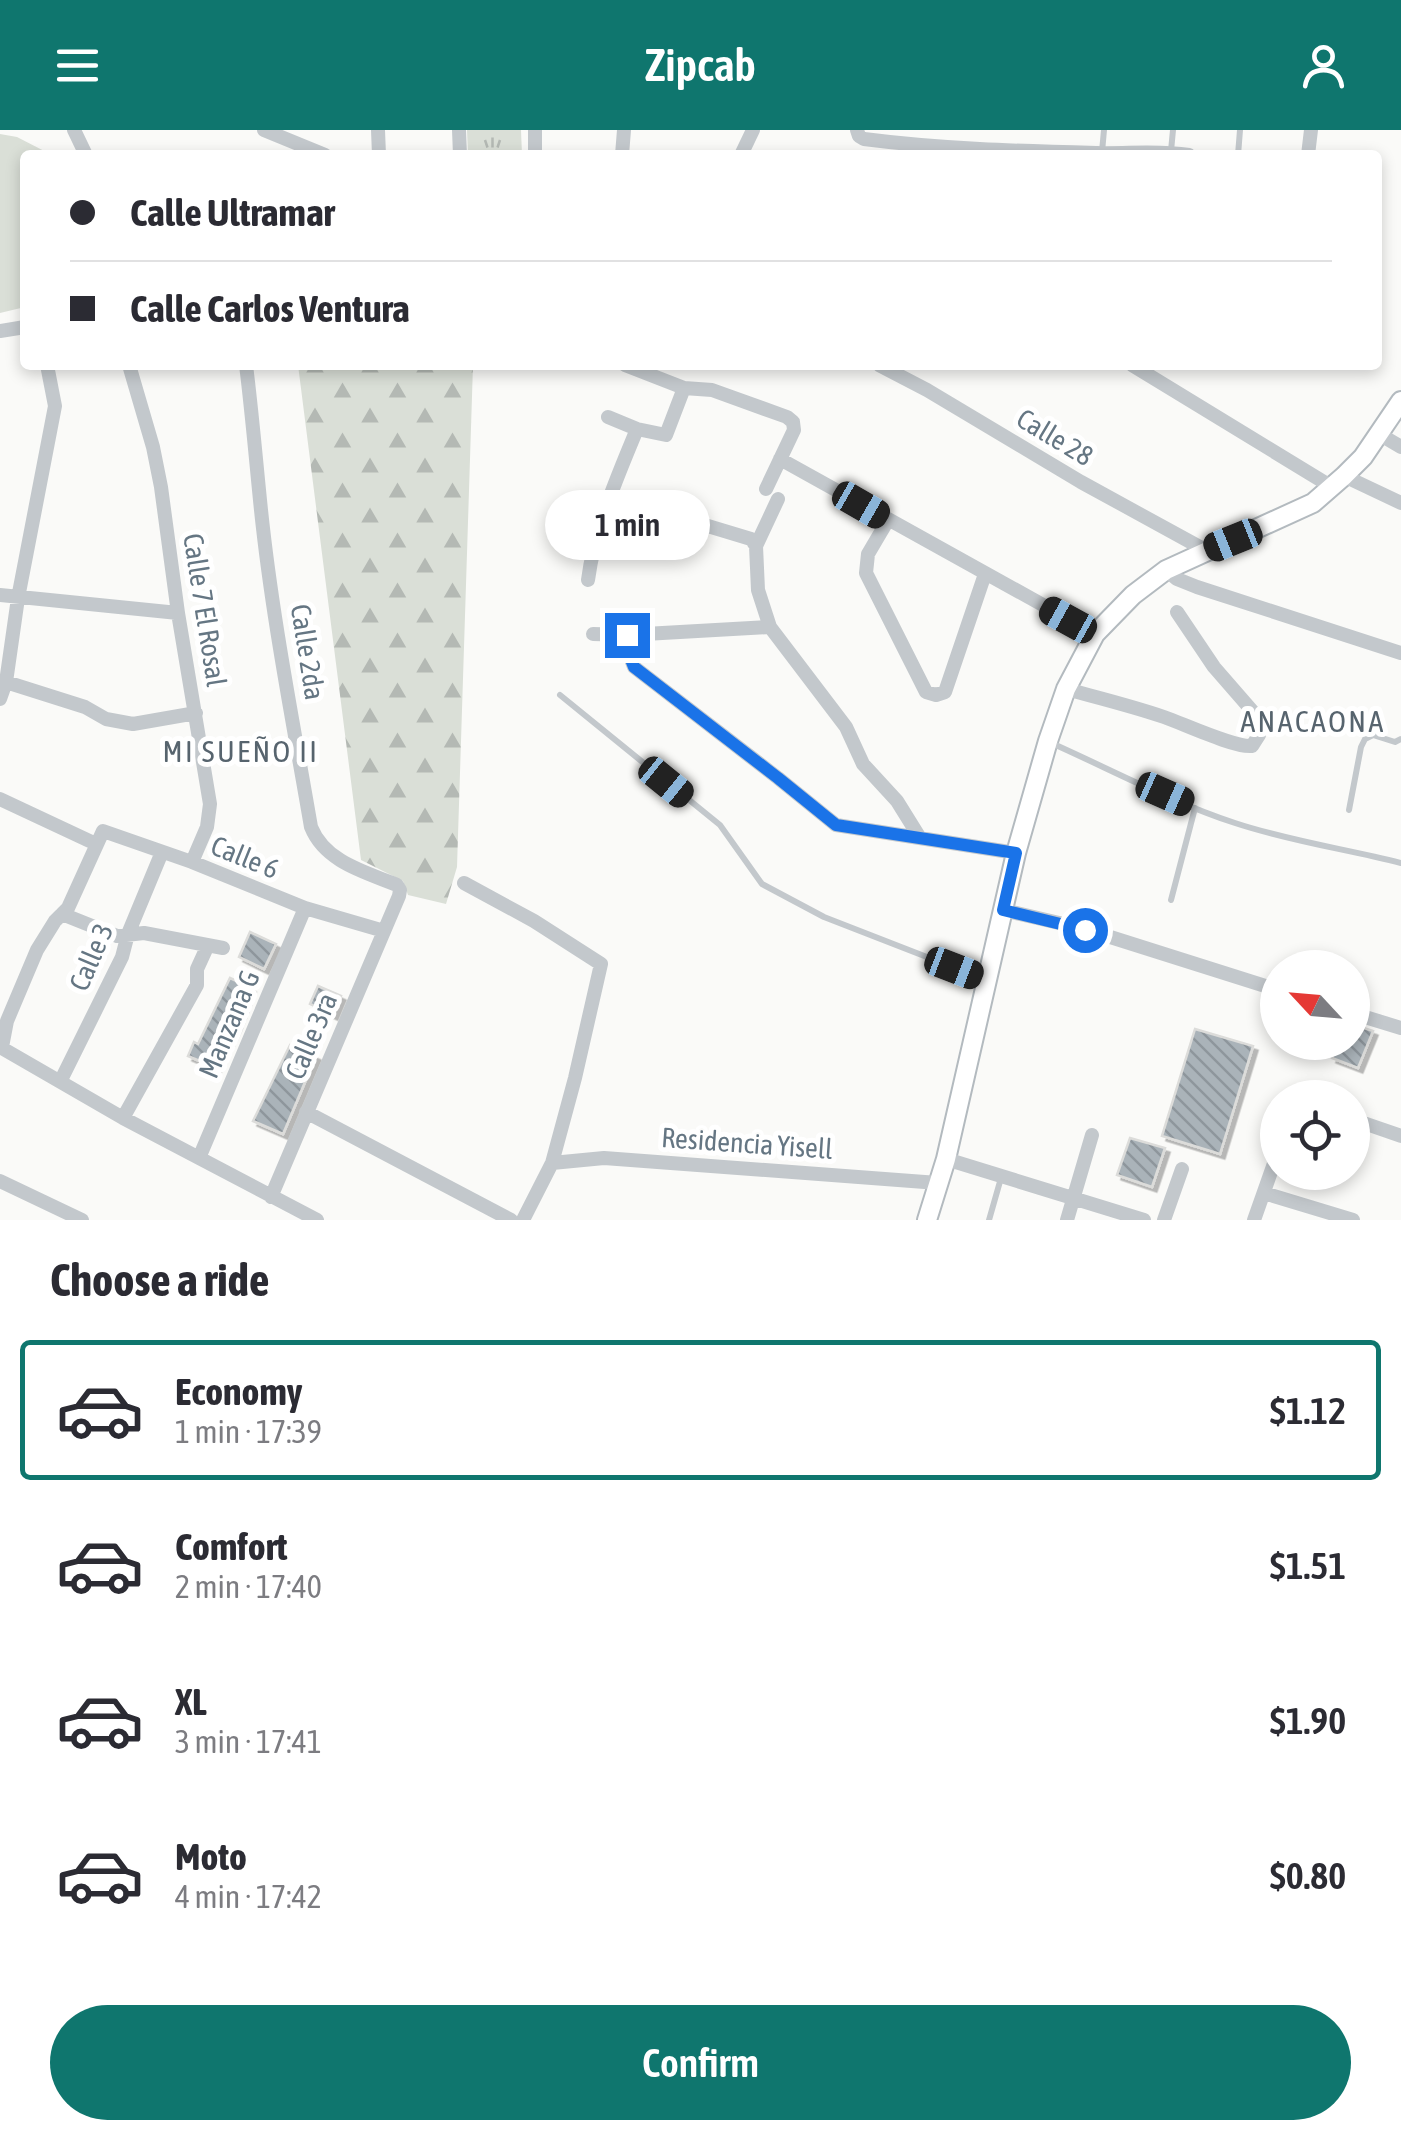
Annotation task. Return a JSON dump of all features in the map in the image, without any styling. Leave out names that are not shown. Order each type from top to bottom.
[{"type":"street","points":[[264,130],[313,150]]},
{"type":"street","points":[[929,148],[938,130]]},
{"type":"street","points":[[858,133],[864,139],[929,148],[998,150]]},
{"type":"street","points":[[0,698],[56,406],[48,370]]},
{"type":"street","name":"Calle 7 El Rosal","points":[[129,370],[161,488],[210,804],[207,827],[192,862]]},
{"type":"street","name":"Calle 2da","points":[[247,370],[261,510],[311,827],[320,844],[336,858],[397,885],[400,896]]},
{"type":"street","points":[[638,370],[684,388],[712,390],[793,422],[794,430],[780,459],[756,546],[758,590],[770,626],[846,727],[863,764],[897,801],[920,838]]},
{"type":"street","name":"Calle 28","points":[[889,370],[1206,550]]},
{"type":"street","points":[[1141,370],[1338,482],[1401,503]]},
{"type":"street","points":[[608,417],[666,435],[684,388]]},
{"type":"street","points":[[928,1220],[946,1159],[1016,853],[1066,689],[1095,634],[1133,595],[1166,570],[1312,503],[1363,457],[1401,401]]},
{"type":"street","points":[[588,580],[592,551],[610,494],[637,428]]},
{"type":"street","points":[[1379,434],[1401,447]]},
{"type":"street","points":[[780,459],[1095,634]]},
{"type":"street","points":[[654,510],[751,539],[756,546]]},
{"type":"street","points":[[888,520],[868,554],[866,573],[926,692],[936,696],[945,692],[985,574]]},
{"type":"street","points":[[1166,570],[1197,588],[1401,653]]},
{"type":"street","points":[[0,595],[178,613]]},
{"type":"street","points":[[1066,689],[1161,716],[1240,747],[1252,746],[1260,735],[1261,721],[1214,668],[1177,612]]},
{"type":"street","points":[[593,634],[770,626]]},
{"type":"street","points":[[627,635],[634,667],[836,825],[1016,853]]},
{"type":"street","points":[[6,682],[85,707],[106,719],[133,724],[196,713]]},
{"type":"street","points":[[0,799],[96,844],[68,908],[55,921],[38,950],[7,1021],[1,1047],[122,1118],[317,1220]]},
{"type":"street","name":"Calle 6","points":[[96,844],[104,831],[305,908],[384,931]]},
{"type":"street","name":"Calle 3","points":[[61,1080],[122,956],[162,852]]},
{"type":"street","points":[[464,883],[601,964],[552,1163],[523,1220]]},
{"type":"street","name":"Calle 3ra","points":[[271,1197],[400,896]]},
{"type":"street","name":"Manzana G","points":[[198,1158],[305,908]]},
{"type":"street","points":[[1003,910],[1085,930],[1260,984]]},
{"type":"street","points":[[62,914],[118,936],[144,932],[215,947],[196,969],[196,986],[122,1118]]},
{"type":"street","points":[[1370,1019],[1401,1028]]},
{"type":"street","points":[[306,1112],[510,1220]]},
{"type":"street","points":[[1370,1126],[1401,1136]]},
{"type":"street","points":[[1067,1220],[1092,1135]]},
{"type":"street","name":"Residencia Yisell","points":[[552,1163],[604,1158],[938,1182]]},
{"type":"street","points":[[946,1159],[1144,1220]]},
{"type":"street","points":[[1164,1220],[1182,1168]]},
{"type":"street","points":[[0,1180],[82,1220]]},
{"type":"street","points":[[1254,1220],[1265,1190]]},
{"type":"street","points":[[1264,1193],[1352,1220]]},
{"type":"lane","points":[[560,695],[720,825],[762,884],[824,917],[987,981]]},
{"type":"lane","points":[[1349,810],[1365,740],[1373,735],[1396,742],[1401,739]]},
{"type":"lane","points":[[1048,742],[1235,823],[1401,863]]},
{"type":"lane","points":[[1171,900],[1195,808]]},
{"type":"lane","points":[[989,1220],[1002,1176]]},
{"type":"green space","points":[[467,130],[521,130],[522,150],[468,150]]},
{"type":"green space","points":[[0,134],[17,137],[42,150],[20,150],[20,308],[0,313]]},
{"type":"green space","points":[[299,370],[473,370],[457,867],[446,904],[408,895],[403,881],[361,860]]},
{"type":"building","points":[[250,932],[276,944],[264,969],[239,957]]},
{"type":"building","points":[[230,978],[251,988],[216,1068],[188,1056],[194,1042],[198,1044]]},
{"type":"building","points":[[318,986],[341,996],[333,1015],[310,1004]]},
{"type":"building","points":[[1195,1029],[1253,1046],[1220,1154],[1162,1136]]},
{"type":"building","points":[[290,1045],[316,1056],[283,1134],[253,1121]]},
{"type":"building","points":[[1337,1060],[1361,1060],[1358,1068]]},
{"type":"building","points":[[1130,1138],[1165,1148],[1152,1187],[1117,1175]]},
{"type":"district","name":"ANACAONA","points":[[1313,722]]},
{"type":"district","name":"MI SUEÑO II","points":[[241,752]]},
{"type":"route","points":[[627,635],[634,667],[836,825],[1016,853],[1003,910],[1085,930]]}]
